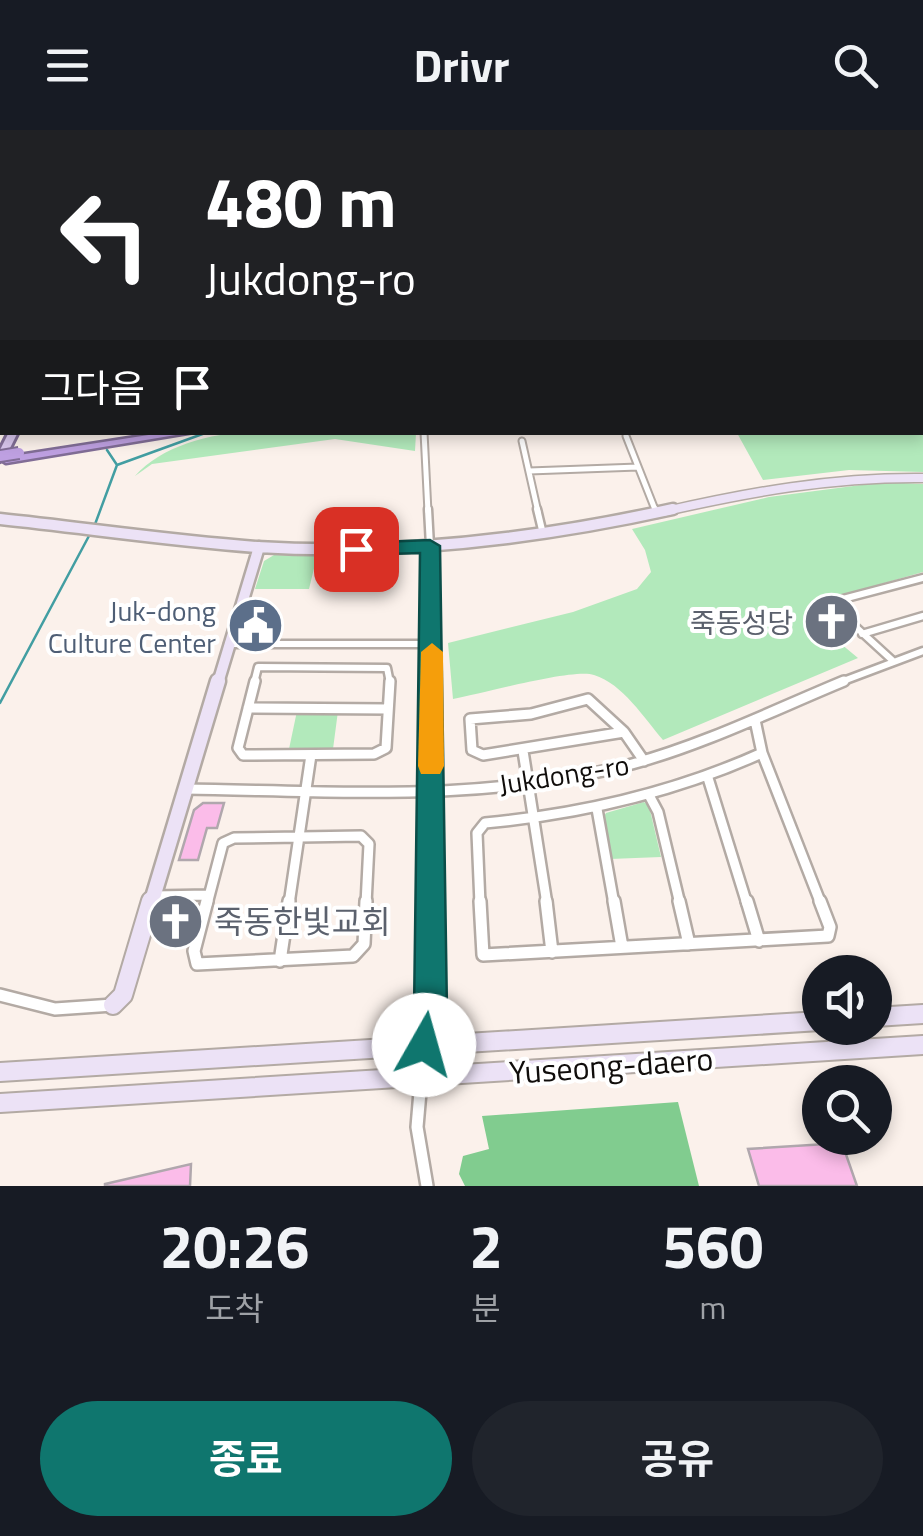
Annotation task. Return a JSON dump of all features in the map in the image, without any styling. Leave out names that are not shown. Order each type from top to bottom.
[{"type":"highway","points":[[0,456],[158,435]]},
{"type":"street","points":[[424,435],[432,644],[430,1012],[419,1078],[418,1141],[427,1186]]},
{"type":"street","points":[[626,436],[658,514]]},
{"type":"street","points":[[522,441],[544,536]]},
{"type":"street","points":[[528,470],[638,466]]},
{"type":"street","points":[[0,519],[259,547],[430,546],[544,536],[783,484],[846,478],[923,478]]},
{"type":"street","points":[[0,994],[18,1004],[50,1009],[114,1005],[124,995],[259,547]]},
{"type":"street","points":[[893,661],[835,609],[836,604],[923,578]]},
{"type":"street","points":[[862,634],[923,616]]},
{"type":"street","points":[[228,644],[432,644]]},
{"type":"street","points":[[325,668],[329,644]]},
{"type":"street","name":"Jukdong-ro","points":[[185,789],[529,784],[644,761],[923,650]]},
{"type":"street","points":[[258,668],[387,668],[391,673],[386,748],[380,754],[243,754],[238,748],[248,708],[258,668]]},
{"type":"street","points":[[624,732],[523,751],[477,754],[472,750],[470,719],[531,714],[588,699],[624,732],[644,761]]},
{"type":"street","points":[[248,708],[388,709]]},
{"type":"street","points":[[755,720],[762,753],[830,927],[828,936],[482,955],[476,833],[485,824],[597,809],[650,796],[708,778],[762,753]]},
{"type":"street","points":[[523,751],[537,819],[552,952]]},
{"type":"street","points":[[280,961],[312,756]]},
{"type":"street","points":[[708,778],[759,940]]},
{"type":"street","points":[[650,796],[658,812],[690,944]]},
{"type":"street","points":[[597,809],[622,947]]},
{"type":"street","points":[[234,838],[367,839],[364,944],[353,956],[197,964],[194,951],[208,896],[222,843],[234,838]]},
{"type":"street","points":[[154,896],[208,896]]},
{"type":"street","points":[[892,1016],[923,1014]]},
{"type":"street","name":"Yuseong-daero","points":[[0,1072],[802,1021]]},
{"type":"street","name":"Yuseong-daero","points":[[0,1103],[923,1045]]},
{"type":"green space","points":[[224,435],[416,435],[415,451],[335,439],[152,464],[135,476],[160,455]]},
{"type":"green space","points":[[738,435],[923,435],[923,472],[849,470],[763,480]]},
{"type":"green space","points":[[884,482],[923,484],[923,572],[839,596],[815,615],[817,624],[858,658],[663,740],[624,694],[594,675],[548,678],[453,699],[448,643],[573,612],[637,589],[651,572],[645,550],[632,529],[769,497]]},
{"type":"green space","points":[[274,555],[317,556],[309,589],[255,589],[264,561]]},
{"type":"green space","points":[[372,560],[370,584],[319,585],[323,561]]},
{"type":"green space","points":[[297,711],[338,711],[333,749],[289,749]]},
{"type":"green space","points":[[644,802],[649,806],[661,857],[610,859],[603,818],[606,813]]},
{"type":"green space","points":[[678,1102],[699,1186],[465,1186],[459,1174],[463,1156],[489,1149],[482,1116]]},
{"type":"building","points":[[203,803],[224,803],[217,828],[207,828],[198,860],[179,860],[194,810]]},
{"type":"building","points":[[802,1146],[802,1155],[846,1155],[857,1186],[759,1186],[748,1149]]},
{"type":"building","points":[[191,1164],[190,1186],[105,1186],[105,1184]]},
{"type":"waterway","points":[[117,465],[200,435]]},
{"type":"waterway","points":[[107,450],[117,465]]},
{"type":"waterway","points":[[94,527],[117,465]]},
{"type":"waterway","points":[[0,703],[90,534]]},
{"type":"slow traffic","points":[[431,766],[432,652]]},
{"type":"place","name":"죽동성당","points":[[832,622]]},
{"type":"place","name":"Juk-dong Culture Center","points":[[255,626]]},
{"type":"place","name":"죽동한빛교회","points":[[175,921]]},
{"type":"route","points":[[356,549],[430,546],[430,1012],[424,1045]]}]
